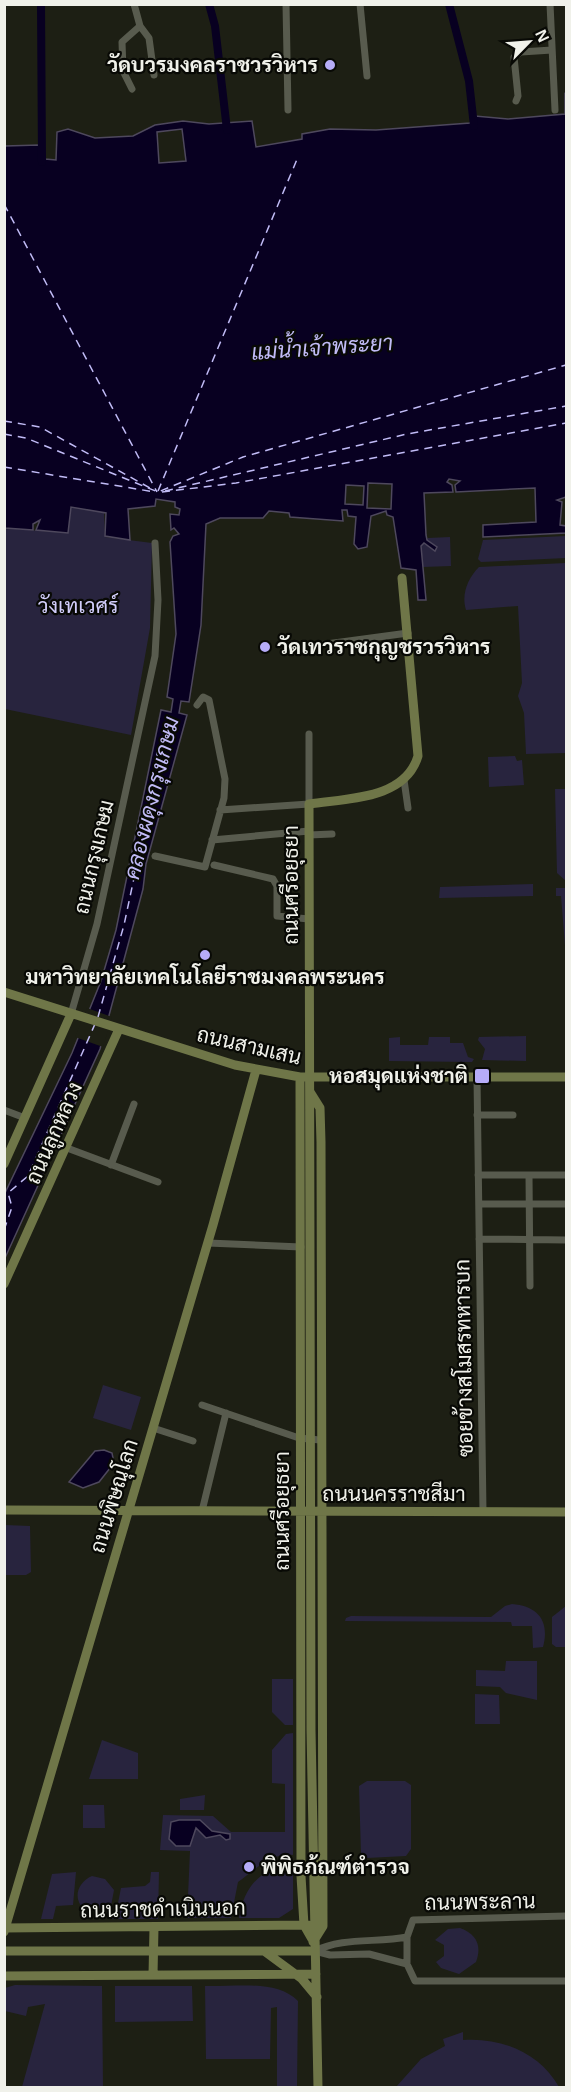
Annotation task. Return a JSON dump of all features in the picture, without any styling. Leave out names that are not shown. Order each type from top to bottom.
[{"type":"main road","points":[[402,578],[418,756],[415,767],[404,780]]},
{"type":"main road","name":"ถนนศรีอยุธยา","points":[[306,1323],[301,1247],[305,1212],[309,804],[378,792],[404,780]]},
{"type":"main road","name":"ถนนสามเสน","points":[[4,992],[256,1070],[305,1078],[567,1077]]},
{"type":"main road","name":"ถนนกรุงเกษม","points":[[4,1164],[75,1015]]},
{"type":"main road","name":"ถนนลูกหลวง","points":[[4,1284],[67,1148],[116,1027]]},
{"type":"main road","name":"ถนนพิษณุโลก","points":[[5,1930],[208,1243],[256,1070]]},
{"type":"main road","name":"ถนนศรีอยุธยา","points":[[305,1078],[320,1108],[322,1773],[313,1925],[318,2088]]},
{"type":"main road","name":"ถนนศรีอยุธยา","points":[[305,1163],[310,1092]]},
{"type":"main road","name":"ถนนศรีอยุธยา","points":[[305,1212],[309,1228],[309,1266],[304,1439],[299,1512],[305,1567]]},
{"type":"main road","points":[[309,1228],[320,1227]]},
{"type":"main road","points":[[309,1266],[320,1265]]},
{"type":"main road","points":[[306,1323],[320,1329]]},
{"type":"main road","name":"ถนนศรีอยุธยา","points":[[304,1439],[310,1512],[305,1567],[301,1861],[302,1911],[313,1925]]},
{"type":"main road","name":"ถนนนครราชสีมา","points":[[4,1510],[567,1512]]},
{"type":"main road","name":"ถนนศรีอยุธยา","points":[[305,1585],[310,1644],[312,1861],[317,1877]]},
{"type":"main road","points":[[310,1644],[321,1644]]},
{"type":"main road","points":[[311,1690],[322,1690]]},
{"type":"main road","points":[[311,1730],[322,1722]]},
{"type":"main road","points":[[311,1774],[322,1773]]},
{"type":"main road","points":[[301,1861],[312,1861]]},
{"type":"main road","points":[[279,1926],[302,1911]]},
{"type":"main road","points":[[313,1925],[314,1946]]},
{"type":"main road","name":"ถนนราชดำเนินนอก","points":[[5,1930],[313,1925]]},
{"type":"main road","points":[[153,1975],[154,1928]]},
{"type":"main road","name":"ถนนราชดำเนินนอก","points":[[4,1952],[264,1951],[314,1946]]},
{"type":"main road","points":[[264,1951],[295,1974],[317,1997]]},
{"type":"main road","points":[[4,1976],[316,1974]]},
{"type":"main road","points":[[282,1975],[299,1983],[317,1997]]},
{"type":"street","points":[[134,4],[140,26],[149,38],[154,75]]},
{"type":"street","points":[[286,4],[288,110]]},
{"type":"street","points":[[360,4],[367,76]]},
{"type":"street","points":[[550,4],[555,110]]},
{"type":"street","points":[[132,89],[123,71],[122,42],[140,26]]},
{"type":"street","points":[[516,101],[518,96],[514,57],[521,52],[552,50]]},
{"type":"street","name":"ถนนกรุงเกษม","points":[[75,1015],[155,656],[158,609],[155,543]]},
{"type":"street","points":[[319,645],[408,633]]},
{"type":"street","points":[[155,856],[205,867],[220,810],[225,779],[209,700],[203,697],[197,705]]},
{"type":"street","points":[[220,810],[309,804],[309,734]]},
{"type":"street","points":[[404,780],[408,808]]},
{"type":"street","points":[[212,840],[309,833],[332,834]]},
{"type":"street","points":[[214,865],[273,879],[277,886],[277,916],[309,919]]},
{"type":"street","name":"ซอยข้างสโมสรทหารบก","points":[[477,1078],[483,1512]]},
{"type":"street","points":[[111,1165],[134,1104]]},
{"type":"street","points":[[4,1110],[25,1118]]},
{"type":"street","points":[[477,1115],[513,1115]]},
{"type":"street","points":[[67,1148],[158,1182]]},
{"type":"street","points":[[529,1175],[530,1286]]},
{"type":"street","points":[[478,1176],[567,1175]]},
{"type":"street","points":[[479,1204],[567,1204]]},
{"type":"street","points":[[479,1239],[567,1240]]},
{"type":"street","points":[[208,1243],[257,1247],[301,1247]]},
{"type":"street","points":[[202,1405],[304,1439],[320,1440]]},
{"type":"street","points":[[202,1511],[226,1413]]},
{"type":"street","points":[[153,1428],[193,1441]]},
{"type":"street","name":"ถนนพระลาน","points":[[407,1964],[405,1945],[413,1920],[567,1916]]},
{"type":"street","name":"ถนนพระลาน","points":[[314,1946],[381,1942],[407,1937]]},
{"type":"street","points":[[314,1946],[332,1956],[369,1954],[407,1964],[415,1981],[567,1981]]},
{"type":"green space","name":"วังเทเวศร์","points":[[71,507],[104,512],[105,537],[152,543],[150,628],[131,735],[5,709],[4,528],[68,533]]},
{"type":"green space","points":[[566,536],[566,558],[481,562],[478,559],[483,540]]},
{"type":"green space","points":[[450,537],[451,566],[423,567],[421,546],[428,538]]},
{"type":"green space","points":[[566,563],[566,753],[526,754],[524,713],[518,696],[522,683],[518,606],[466,610],[465,592],[469,581],[479,567]]},
{"type":"green space","points":[[515,756],[517,761],[522,760],[524,785],[489,787],[488,757]]},
{"type":"green space","points":[[555,789],[566,789],[566,881],[557,873]]},
{"type":"green space","points":[[533,884],[533,896],[439,898],[440,887]]},
{"type":"green space","points":[[556,888],[566,888],[566,958],[561,896],[556,896]]},
{"type":"green space","points":[[526,1036],[526,1061],[482,1060],[485,1049],[478,1040],[479,1037]]},
{"type":"green space","points":[[400,1037],[400,1045],[428,1045],[429,1037],[450,1037],[450,1043],[463,1043],[468,1057],[474,1059],[472,1062],[389,1061],[389,1038]]},
{"type":"green space","points":[[103,1385],[141,1397],[131,1430],[93,1418]]},
{"type":"green space","points":[[5,1525],[30,1526],[31,1572],[26,1575],[5,1575]]},
{"type":"green space","points":[[512,1604],[529,1608],[540,1616],[545,1630],[543,1647],[533,1648],[532,1626],[512,1626],[511,1622],[345,1621],[351,1616],[491,1617],[505,1606]]},
{"type":"green space","points":[[566,1606],[566,1647],[556,1647],[552,1644],[552,1617]]},
{"type":"green space","points":[[506,1661],[537,1661],[537,1700],[506,1693],[500,1687],[476,1686],[476,1670],[505,1671]]},
{"type":"green space","points":[[272,1679],[293,1679],[293,1725],[285,1725],[272,1712]]},
{"type":"green space","points":[[475,1694],[499,1695],[500,1724],[475,1724]]},
{"type":"green space","points":[[293,1733],[293,1855],[270,1859],[238,1882],[231,1918],[187,1918],[190,1851],[160,1850],[163,1815],[213,1816],[231,1832],[285,1832],[285,1784],[272,1783],[272,1750],[286,1734]]},
{"type":"green space","points":[[102,1740],[138,1753],[138,1779],[89,1779]]},
{"type":"green space","points":[[367,1781],[405,1781],[411,1785],[411,1849],[406,1856],[367,1858],[361,1854],[359,1786]]},
{"type":"green space","points":[[205,1795],[204,1810],[180,1810],[180,1799]]},
{"type":"green space","points":[[83,1805],[104,1805],[105,1828],[83,1828]]},
{"type":"green space","points":[[293,1864],[293,1909],[279,1918],[239,1918],[245,1897],[256,1881],[271,1870]]},
{"type":"green space","points":[[76,1872],[73,1905],[56,1906],[53,1919],[41,1919],[52,1874]]},
{"type":"green space","points":[[151,1872],[159,1872],[158,1919],[111,1919],[117,1908],[121,1888],[145,1886],[150,1882]]},
{"type":"green space","points":[[92,1876],[105,1879],[114,1890],[111,1906],[104,1909],[84,1909],[80,1905],[78,1891],[80,1886]]},
{"type":"green space","points":[[460,1928],[471,1934],[477,1941],[478,1956],[476,1962],[459,1974],[441,1968],[436,1962],[444,1956],[444,1945],[435,1940],[448,1929]]},
{"type":"green space","points":[[15,1985],[102,1986],[103,2087],[22,2087],[45,2004],[28,2007],[26,2016],[5,2011],[5,1988]]},
{"type":"green space","points":[[115,1986],[192,1986],[193,2021],[115,2022]]},
{"type":"green space","points":[[205,1986],[267,1987],[289,1994],[298,2001],[297,2087],[277,2087],[277,2007],[271,2008],[270,2059],[206,2059]]},
{"type":"green space","points":[[463,2032],[463,2040],[491,2041],[530,2056],[551,2075],[559,2087],[396,2087],[421,2059],[445,2046],[443,2039]]},
{"type":"water","points":[[565,94],[566,497],[557,500],[562,502],[560,525],[566,526],[566,533],[483,537],[483,525],[536,522],[535,488],[456,492],[455,485],[460,481],[449,479],[447,482],[452,485],[453,492],[424,493],[427,540],[437,547],[435,551],[424,543],[421,546],[426,600],[418,600],[416,570],[401,568],[393,517],[387,515],[386,511],[371,516],[367,547],[358,549],[354,544],[356,517],[348,516],[347,510],[342,510],[343,521],[290,517],[289,513],[269,511],[263,518],[220,518],[206,524],[201,625],[189,702],[181,701],[179,713],[187,715],[146,864],[143,889],[100,1049],[5,1258],[5,1193],[72,1053],[101,981],[116,930],[161,710],[171,712],[173,699],[167,697],[176,634],[170,542],[173,536],[179,534],[174,528],[171,530],[170,514],[179,515],[180,509],[175,507],[175,502],[156,499],[155,506],[128,509],[130,540],[105,536],[106,513],[71,507],[68,533],[36,530],[40,520],[33,524],[33,530],[5,528],[5,146],[39,145],[45,159],[56,160],[57,132],[68,129],[95,138],[133,136],[155,125],[183,121],[209,124],[252,121],[256,147],[302,139],[302,134],[330,129],[376,130],[470,123],[475,116],[508,119],[565,114]],"holes":[[[182,129],[186,161],[159,163],[157,132]],[[368,483],[392,484],[391,509],[367,508]],[[346,485],[364,486],[363,505],[345,504]]]},
{"type":"water","points":[[104,1450],[112,1453],[114,1463],[99,1482],[83,1488],[69,1482],[95,1451]]},
{"type":"water","points":[[200,1820],[212,1831],[230,1834],[230,1839],[226,1840],[220,1835],[206,1838],[196,1828],[190,1846],[176,1846],[169,1839],[171,1822]]},
{"type":"pier","points":[[87,1008],[112,1017],[103,1047],[75,1037]]},
{"type":"waterway","points":[[41,4],[42,162]]},
{"type":"waterway","points":[[209,4],[215,26],[227,130]]},
{"type":"waterway","points":[[449,4],[469,81],[474,126]]},
{"type":"ferry route","points":[[158,491],[298,157]]},
{"type":"ferry route","points":[[4,204],[157,492]]},
{"type":"ferry route","points":[[4,434],[26,438],[158,492],[243,457],[566,365]]},
{"type":"ferry route","points":[[165,491],[407,434],[566,406]]},
{"type":"ferry route","points":[[4,421],[40,427],[150,488]]},
{"type":"ferry route","points":[[162,492],[236,483],[566,423]]},
{"type":"ferry route","points":[[4,467],[155,492]]},
{"type":"ferry route","points":[[98,1017],[124,925],[157,770],[157,749]]},
{"type":"ferry route","points":[[4,1230],[12,1207],[8,1193],[28,1176],[95,1024]]},
{"type":"place","name":"วัดบวรมงคลราชวรวิหาร","points":[[330,65]]},
{"type":"place","name":"วัดเทวราชกุญชรวรวิหาร","points":[[265,647]]},
{"type":"place","name":"มหาวิทยาลัยเทคโนโลยีราชมงคลพระนคร","points":[[205,955]]},
{"type":"place","name":"หอสมุดแห่งชาติ","points":[[482,1076]]},
{"type":"place","name":"พิพิธภ้ณฑ์ตำรวจ","points":[[249,1867]]},
{"type":"water label","name":"แม่น้ำเจ้าพระยา","points":[[322,347]]},
{"type":"water label","name":"คลองผดุงกรุงเกษม","points":[[151,798]]}]
